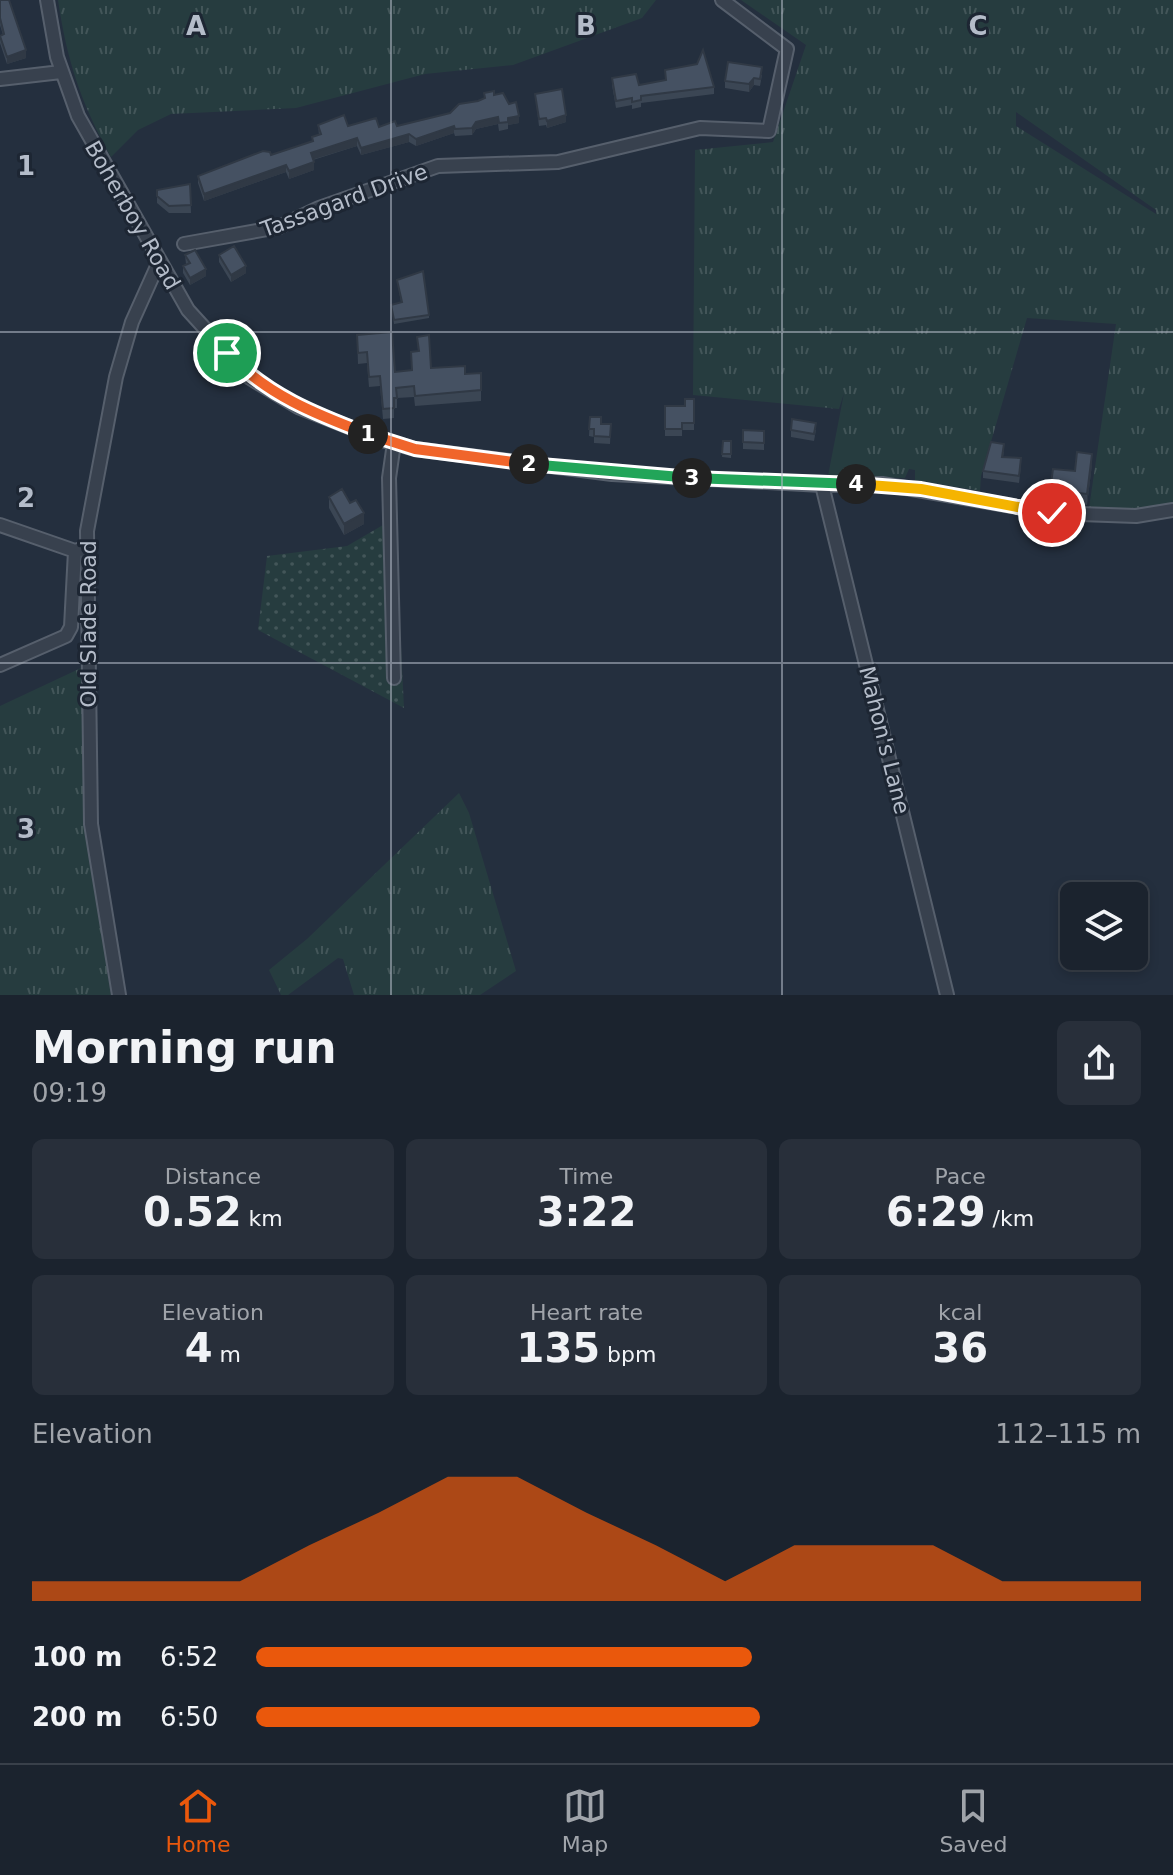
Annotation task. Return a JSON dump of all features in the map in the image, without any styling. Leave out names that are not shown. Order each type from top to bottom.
[{"type":"street","name":"Boherboy Road","points":[[47,0],[61,72],[78,116],[188,310],[250,378],[298,407],[394,443],[446,454],[612,474],[822,485],[882,484],[1052,513],[1136,516],[1173,510]]},
{"type":"street","name":"Tassagard Drive","points":[[184,244],[279,227],[319,208],[438,166],[558,162],[700,128],[769,131],[787,49],[722,0]]},
{"type":"street","points":[[0,79],[61,72]]},
{"type":"street","name":"Old Slade Road","points":[[119,995],[91,824],[87,531],[116,377],[132,322],[159,262]]},
{"type":"street","points":[[394,443],[389,478],[394,678]]},
{"type":"street","name":"Mahon's Lane","points":[[822,485],[947,995]]},
{"type":"street","points":[[0,525],[75,551],[88,547]]},
{"type":"street","points":[[0,665],[66,636],[71,627],[75,551]]},
{"type":"green space","points":[[58,0],[656,0],[642,18],[513,65],[425,74],[296,108],[171,114],[138,130],[111,157],[77,81]]},
{"type":"green space","points":[[741,0],[1173,0],[1173,503],[1137,508],[1089,508],[1116,324],[1027,318],[981,476],[980,491],[915,480],[915,470],[909,469],[905,478],[828,476],[844,393],[839,409],[693,395],[695,150],[773,142],[806,45]],"holes":[[[1016,112],[1156,210],[1156,214],[1016,126]]]},
{"type":"green space","points":[[395,524],[404,708],[258,630],[267,556],[347,546],[383,525]]},
{"type":"green space","points":[[81,668],[88,844],[111,995],[0,995],[0,706]]},
{"type":"green space","points":[[459,793],[469,813],[516,971],[480,995],[354,995],[343,959],[338,958],[288,995],[281,995],[269,970],[307,939]]},
{"type":"building","points":[[0,0],[9,0],[26,50],[7,57],[0,36],[4,34]]},
{"type":"building","points":[[703,50],[714,87],[641,96],[641,100],[632,102],[632,98],[616,101],[612,78],[636,74],[639,85],[666,80],[665,70],[697,64]]},
{"type":"building","points":[[728,62],[762,67],[760,79],[754,78],[749,84],[725,81]]},
{"type":"building","points":[[562,89],[566,115],[547,121],[546,118],[539,119],[535,94]]},
{"type":"building","points":[[494,91],[494,95],[503,93],[509,104],[516,102],[519,116],[508,118],[508,122],[499,123],[498,117],[476,122],[472,128],[455,129],[454,126],[416,139],[409,134],[361,148],[357,138],[311,153],[314,162],[289,171],[286,165],[204,194],[198,176],[263,151],[271,155],[313,141],[312,137],[321,134],[318,125],[344,115],[348,126],[376,118],[379,127],[395,121],[397,126],[450,113],[459,104],[478,101],[485,98],[484,93]]},
{"type":"building","points":[[190,184],[191,205],[169,206],[157,196],[157,190]]},
{"type":"building","points":[[234,246],[246,266],[231,275],[219,255]]},
{"type":"building","points":[[195,250],[206,269],[190,278],[183,266],[190,263],[185,255]]},
{"type":"building","points":[[423,271],[429,315],[394,320],[391,305],[402,302],[397,280]]},
{"type":"building","points":[[392,332],[395,372],[412,370],[411,352],[419,351],[417,337],[429,335],[431,368],[465,366],[465,374],[481,373],[481,390],[415,396],[414,386],[396,388],[394,408],[383,409],[380,376],[369,377],[367,352],[358,353],[357,335]]},
{"type":"building","points":[[685,399],[694,399],[694,423],[682,423],[682,429],[665,429],[665,406],[685,406]]},
{"type":"building","points":[[590,417],[601,417],[601,424],[611,424],[610,437],[594,436],[594,429],[589,429]]},
{"type":"building","points":[[792,419],[816,423],[814,434],[791,430]]},
{"type":"building","points":[[743,430],[764,431],[764,443],[743,442]]},
{"type":"building","points":[[723,441],[731,441],[731,454],[722,454]]},
{"type":"building","points":[[991,442],[1004,444],[1002,457],[1021,458],[1019,476],[983,471]]},
{"type":"building","points":[[1077,452],[1092,454],[1087,494],[1050,490],[1053,469],[1075,471]]},
{"type":"building","points":[[342,489],[350,503],[356,500],[364,513],[344,524],[329,497]]},
{"type":"route","points":[[227,353],[250,378],[298,407],[382,440],[415,449],[612,474],[822,485],[882,484],[1052,513]]}]
